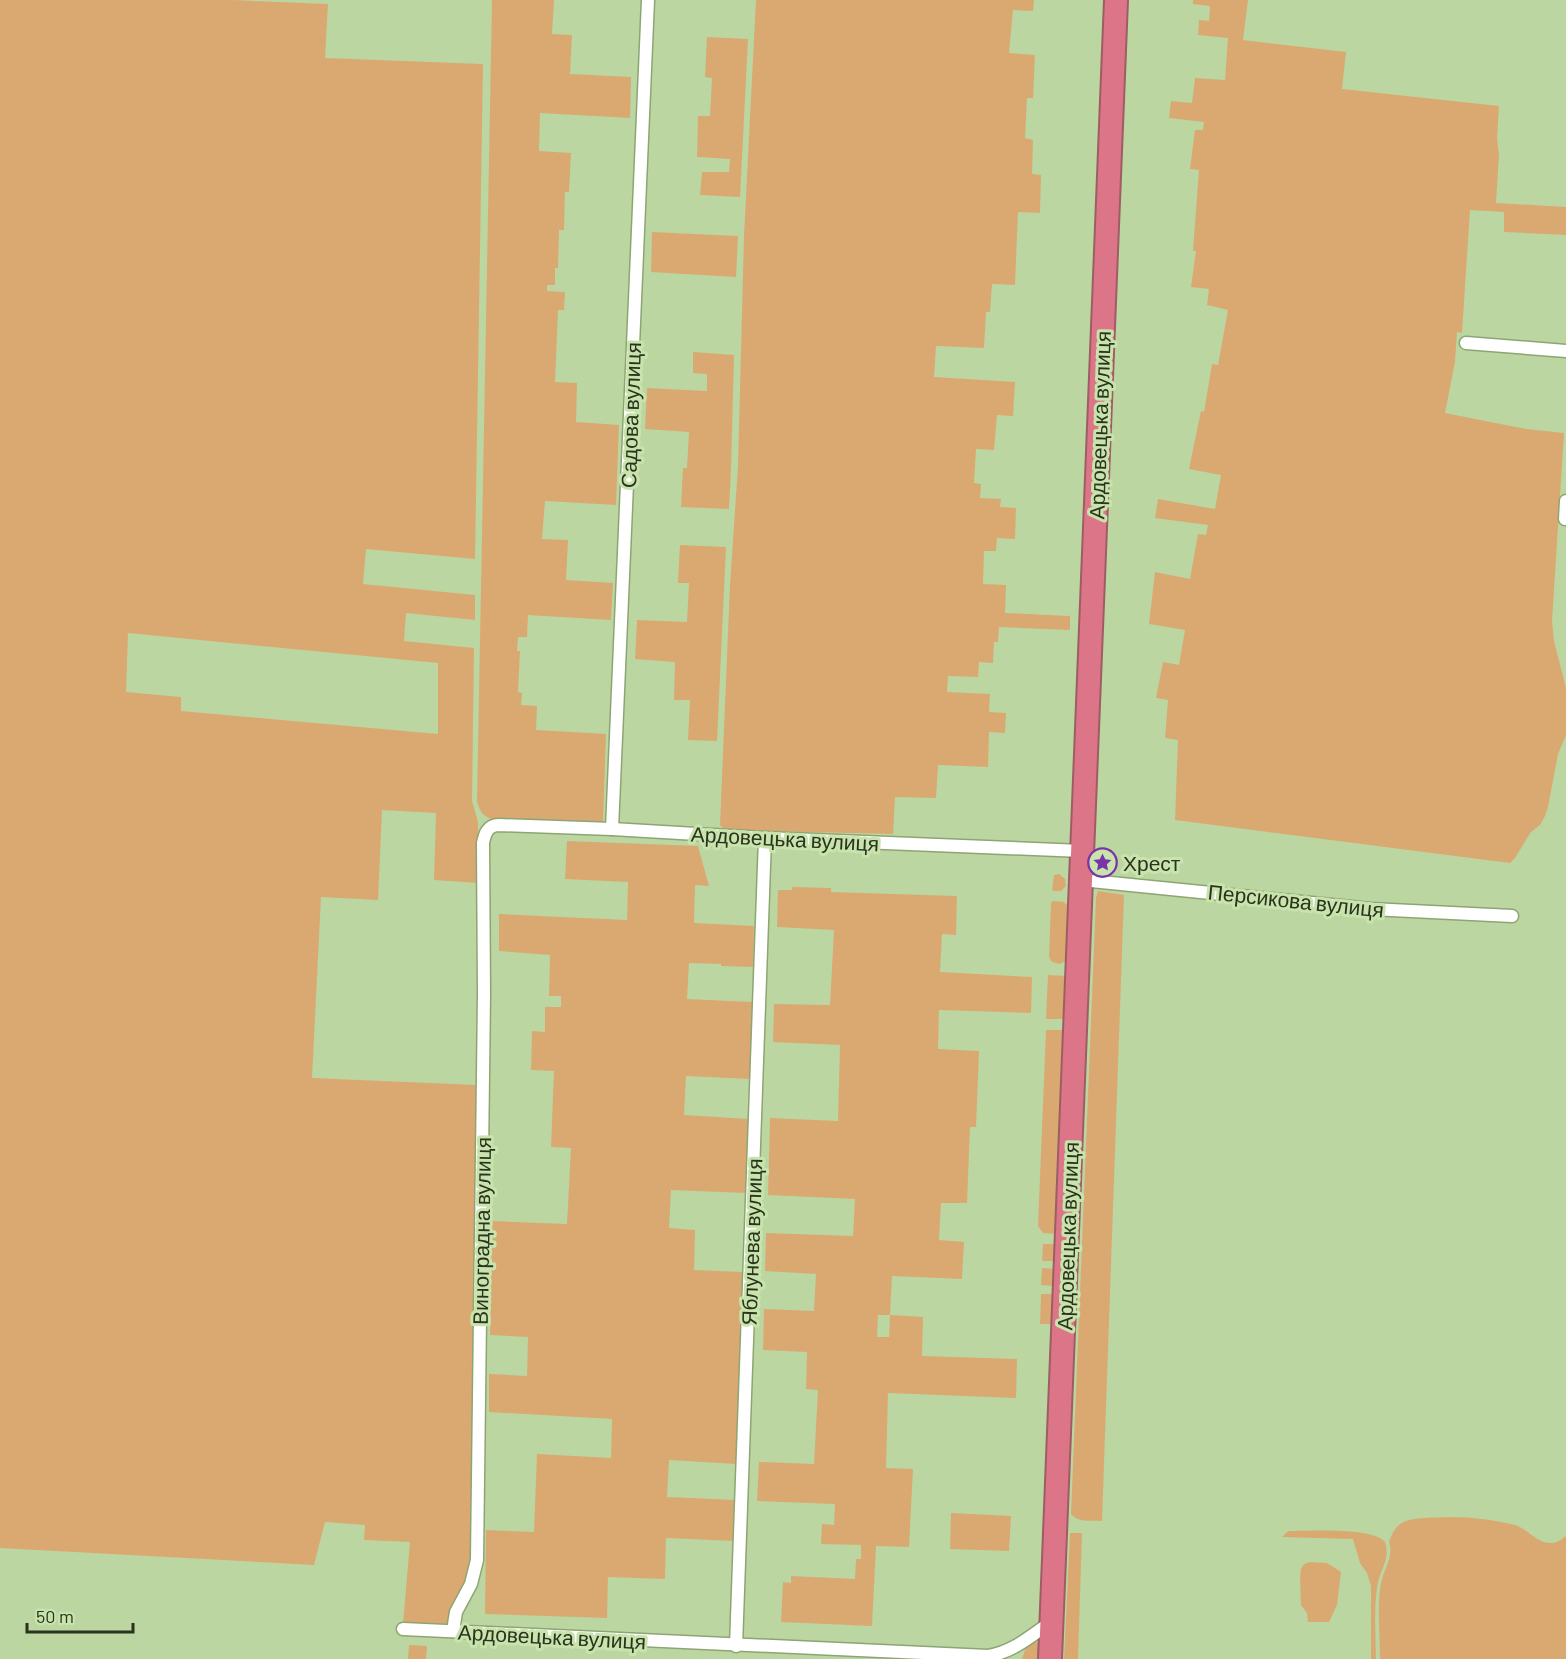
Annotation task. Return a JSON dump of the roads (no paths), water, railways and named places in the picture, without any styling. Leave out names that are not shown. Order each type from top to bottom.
[{"type":"highway","name":"Ардовецька вулиця","points":[[1050,1659],[1116,0]]},
{"type":"street","name":"Садова вулиця","points":[[612,829],[648,0]]},
{"type":"street","points":[[1466,343],[1566,351]]},
{"type":"street","points":[[1565,519],[1566,501]]},
{"type":"street","name":"Ардовецька вулиця","points":[[490,827],[499,825],[612,829],[765,838],[1082,851]]},
{"type":"street","name":"Виноградна вулиця","points":[[453,1631],[456,1612],[471,1584],[477,1560],[484,982],[483,843],[485,833],[490,827]]},
{"type":"street","name":"Яблунева вулиця","points":[[737,1642],[765,838]]},
{"type":"street","name":"Персикова вулиця","points":[[1081,880],[1371,909],[1512,916]]},
{"type":"street","name":"Ардовецька вулиця","points":[[403,1629],[737,1642],[991,1658],[1015,1647],[1051,1622]]},
{"type":"place","name":"Хрест","points":[[1102,862]]}]
